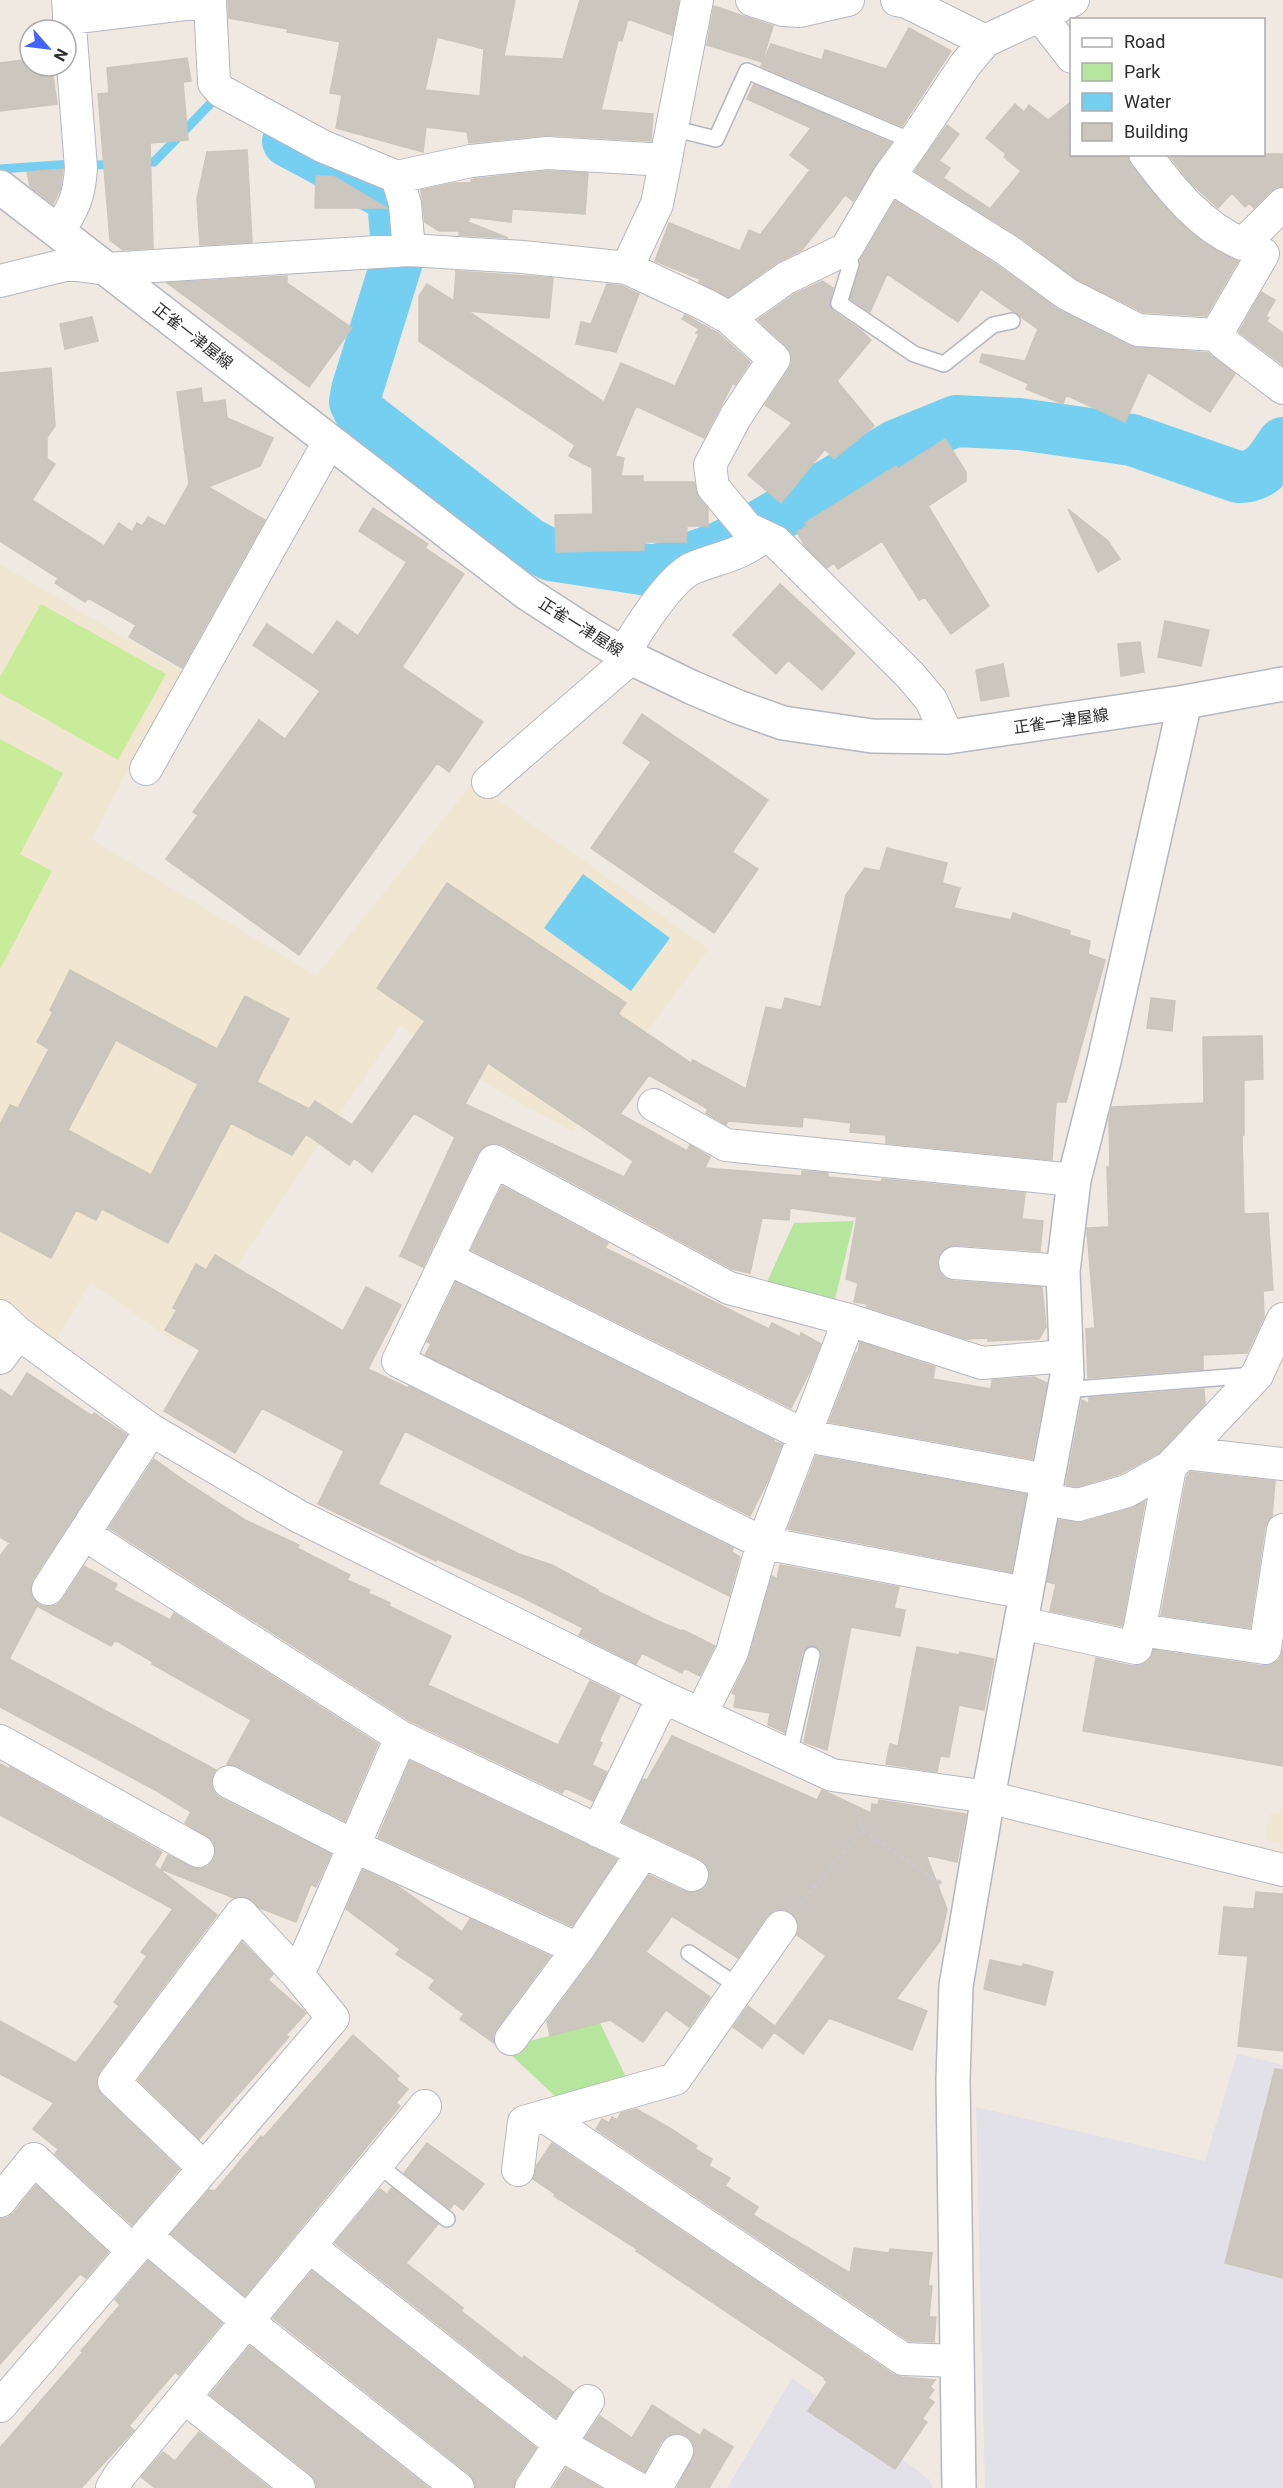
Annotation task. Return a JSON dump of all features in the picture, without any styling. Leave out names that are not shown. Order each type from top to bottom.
[{"type":"street","points":[[627,268],[657,204],[697,0]]},
{"type":"street","points":[[752,0],[783,10],[800,11],[848,0]]},
{"type":"street","points":[[897,0],[907,2],[985,41]]},
{"type":"street","points":[[729,318],[786,278],[846,249],[889,176],[965,65],[985,41],[1041,17],[1073,0]]},
{"type":"street","points":[[58,232],[80,193],[81,168],[69,9],[210,1],[214,83],[221,91],[322,146],[397,177],[471,161],[547,153],[666,160]]},
{"type":"street","points":[[1041,17],[1070,56]]},
{"type":"street","points":[[1147,156],[1174,192],[1224,236],[1263,252]]},
{"type":"street","points":[[889,176],[1007,250],[1067,294],[1138,330],[1216,335],[1283,388]]},
{"type":"street","points":[[397,177],[405,204],[401,250]]},
{"type":"street","name":"正雀一津屋線","points":[[0,187],[528,594],[628,656],[729,703],[783,723],[872,736],[920,738],[948,737],[1185,702],[1283,684]]},
{"type":"street","points":[[1216,335],[1263,252],[1283,204]]},
{"type":"street","points":[[0,281],[69,264],[107,269],[401,250],[524,257],[627,268],[706,305],[729,318],[774,359],[736,416],[710,465],[713,487],[757,533],[776,542],[910,675],[931,700],[948,737]]},
{"type":"street","points":[[146,769],[329,442]]},
{"type":"street","points":[[488,782],[628,656],[639,627],[664,594],[690,569],[728,557],[757,542],[757,533]]},
{"type":"street","points":[[959,2488],[953,2080],[956,1986],[988,1797],[1067,1376],[1063,1271],[1074,1180],[1104,1061],[1185,702]]},
{"type":"street","points":[[654,1105],[726,1145],[1074,1180]]},
{"type":"street","points":[[1066,1356],[982,1363],[849,1320],[729,1288],[494,1161],[398,1361],[763,1543],[1023,1608],[1136,1648],[1177,1460]]},
{"type":"street","points":[[447,1258],[806,1436],[1046,1490],[1078,1505],[1127,1491],[1177,1460],[1263,1370],[1283,1318]]},
{"type":"street","points":[[955,1263],[1063,1271]]},
{"type":"street","points":[[701,1714],[732,1652],[763,1543],[849,1320]]},
{"type":"street","points":[[0,1358],[9,1324],[151,1430],[298,1516],[663,1697],[832,1775],[988,1797],[1283,1870]]},
{"type":"street","points":[[48,1589],[151,1430]]},
{"type":"street","points":[[1177,1460],[1283,1464]]},
{"type":"street","points":[[1139,1629],[1265,1648],[1283,1530]]},
{"type":"street","points":[[84,1534],[401,1737],[692,1875]]},
{"type":"street","points":[[598,1831],[663,1697]]},
{"type":"street","points":[[297,1975],[401,1737]]},
{"type":"street","points":[[0,1741],[198,1851]]},
{"type":"street","points":[[229,1782],[354,1846],[578,1949]]},
{"type":"street","points":[[511,2039],[578,1949],[643,1852]]},
{"type":"street","points":[[0,2406],[333,2019],[297,1975],[241,1914],[114,2082],[204,2168]]},
{"type":"street","points":[[518,2170],[524,2122],[675,2079],[781,1927]]},
{"type":"street","points":[[123,2484],[184,2397],[425,2106]]},
{"type":"street","points":[[544,2116],[903,2359],[957,2361]]},
{"type":"street","points":[[0,2201],[34,2159],[140,2243],[247,2321],[458,2488]]},
{"type":"street","points":[[309,2246],[560,2444],[637,2488]]},
{"type":"street","points":[[184,2397],[299,2488]]},
{"type":"street","points":[[531,2488],[588,2401]]},
{"type":"street","points":[[656,2488],[676,2451]]},
{"type":"lane","points":[[672,128],[716,139],[747,71],[914,142]]},
{"type":"lane","points":[[846,249],[851,264],[839,303],[914,354],[944,364],[993,324],[1012,321]]},
{"type":"lane","points":[[1064,1390],[1263,1370]]},
{"type":"lane","points":[[789,1755],[812,1655]]},
{"type":"lane","points":[[689,1953],[739,1987]]},
{"type":"lane","points":[[378,2164],[447,2219]]},
{"type":"path","points":[[850,1778],[862,1830],[970,1902]]},
{"type":"path","points":[[781,1927],[862,1830]]},
{"type":"shaded area","points":[[0,564],[181,671],[91,839],[316,976],[473,783],[709,949],[572,1131],[490,1086],[400,1025],[182,1346],[90,1283],[54,1344],[15,1305],[0,1299]]},
{"type":"shaded area","points":[[1283,1811],[1283,1844],[1266,1840],[1269,1815]]},
{"type":"shaded area","points":[[1237,2054],[1283,2065],[1283,2488],[985,2488],[976,2107],[1205,2161]]},
{"type":"shaded area","points":[[792,2378],[930,2480],[932,2488],[727,2488]]},
{"type":"green space","points":[[41,604],[166,674],[118,760],[0,693],[0,677]]},
{"type":"green space","points":[[0,739],[63,773],[20,854],[52,871],[0,969]]},
{"type":"green space","points":[[854,1221],[835,1299],[767,1282],[794,1223]]},
{"type":"green space","points":[[600,2023],[626,2077],[556,2097],[511,2055],[521,2043]]},
{"type":"water","points":[[583,874],[670,938],[631,991],[544,928]]},
{"type":"building","points":[[228,0],[515,0],[504,56],[563,59],[580,0],[679,0],[672,35],[628,19],[622,41],[618,40],[601,110],[653,114],[651,141],[548,135],[469,143],[467,132],[426,127],[423,152],[336,128],[342,95],[330,93],[340,42],[229,18]],"holes":[[[437,37],[484,49],[480,96],[425,90]]]},
{"type":"building","points":[[714,6],[773,26],[762,62],[707,45]]},
{"type":"building","points":[[909,28],[951,51],[902,126],[761,66],[771,44],[822,60],[825,50],[886,69]]},
{"type":"building","points":[[187,58],[191,81],[183,82],[188,140],[150,143],[153,248],[123,250],[110,240],[98,94],[109,93],[107,68]]},
{"type":"building","points":[[18,61],[18,78],[53,78],[57,104],[0,111],[0,63]]},
{"type":"building","points":[[754,84],[891,143],[853,201],[845,195],[802,250],[776,263],[728,297],[699,282],[700,279],[655,261],[669,223],[740,251],[749,230],[760,235],[810,170],[790,155],[811,128],[747,99]]},
{"type":"building","points":[[1070,103],[1070,156],[1128,156],[1131,165],[1176,219],[1204,243],[1238,261],[1206,316],[1143,312],[1076,279],[1017,235],[915,171],[947,125],[959,134],[939,161],[950,168],[943,178],[990,209],[1021,171],[1004,157],[1006,154],[986,138],[1015,104],[1024,112],[1029,105],[1048,120]]},
{"type":"building","points":[[247,150],[252,242],[200,245],[197,199],[207,152]]},
{"type":"building","points":[[1283,154],[1283,187],[1271,191],[1254,208],[1249,203],[1245,207],[1232,193],[1218,208],[1190,182],[1170,156]]},
{"type":"building","points":[[63,169],[60,190],[53,204],[30,186],[27,172]]},
{"type":"building","points":[[547,171],[588,173],[585,214],[512,209],[511,222],[470,217],[468,222],[508,238],[459,235],[459,231],[439,231],[425,222],[421,190],[453,183],[471,183],[474,179]]},
{"type":"building","points":[[316,176],[333,176],[387,208],[315,208]]},
{"type":"building","points":[[895,201],[997,265],[1059,310],[1130,346],[1208,353],[1235,374],[1210,412],[1148,372],[1125,422],[1066,395],[1063,404],[1026,389],[1029,384],[980,362],[982,354],[1025,361],[1038,329],[981,289],[958,322],[887,274],[870,312],[850,299],[860,260]]},
{"type":"building","points":[[456,271],[553,278],[549,318],[468,311],[604,402],[621,363],[675,386],[699,334],[696,333],[699,329],[682,319],[685,315],[718,333],[750,362],[735,385],[733,383],[704,438],[636,406],[615,456],[624,458],[621,476],[643,476],[643,482],[694,482],[699,498],[708,509],[708,526],[687,526],[686,542],[644,542],[644,550],[556,552],[555,515],[593,514],[592,468],[569,456],[575,445],[419,341],[419,296],[427,284],[454,301]]},
{"type":"building","points":[[287,276],[287,283],[352,328],[309,387],[167,283]]},
{"type":"building","points":[[822,281],[833,288],[830,301],[833,311],[871,340],[837,381],[874,426],[834,459],[825,449],[781,503],[748,475],[792,423],[765,405],[789,369],[792,362],[791,353],[758,320],[795,294]]},
{"type":"building","points":[[607,284],[622,286],[639,294],[616,352],[576,344],[581,322],[591,324]]},
{"type":"building","points":[[1261,292],[1275,300],[1266,316],[1269,318],[1266,321],[1283,333],[1283,365],[1239,332]]},
{"type":"building","points":[[92,317],[98,341],[65,349],[60,324]]},
{"type":"building","points":[[51,368],[55,426],[47,437],[47,459],[55,464],[32,500],[104,546],[119,523],[132,532],[137,523],[142,526],[148,517],[165,526],[189,484],[177,392],[201,388],[203,403],[225,400],[227,418],[273,438],[260,466],[208,487],[265,520],[182,668],[129,637],[136,625],[88,598],[85,602],[55,583],[58,578],[0,541],[0,373]]},
{"type":"building","points":[[945,439],[966,472],[966,481],[928,506],[989,606],[951,634],[925,597],[919,600],[882,541],[838,569],[834,563],[827,568],[805,546],[797,532],[808,525],[805,523],[896,466],[898,469]]},
{"type":"building","points":[[373,508],[428,544],[425,548],[464,574],[402,667],[483,722],[449,772],[437,763],[299,955],[166,859],[198,815],[193,812],[259,720],[285,739],[320,691],[253,645],[267,624],[313,655],[337,621],[358,636],[407,562],[359,531]]},
{"type":"building","points":[[1068,509],[1108,541],[1120,559],[1098,572]]},
{"type":"building","points":[[780,584],[855,653],[822,690],[788,660],[776,674],[733,635]]},
{"type":"building","points":[[1165,621],[1209,630],[1201,666],[1158,657]]},
{"type":"building","points":[[1140,642],[1144,672],[1121,676],[1118,644]]},
{"type":"building","points":[[1003,664],[1009,696],[981,701],[976,670]]},
{"type":"building","points":[[642,714],[768,800],[732,852],[758,869],[714,933],[591,848],[651,762],[623,743]]},
{"type":"building","points":[[887,848],[947,863],[942,883],[960,888],[954,908],[1011,920],[1013,913],[1070,931],[1069,935],[1090,941],[1088,954],[1105,960],[1066,1102],[1056,1102],[1052,1160],[886,1143],[886,1135],[850,1132],[851,1123],[803,1117],[802,1127],[728,1121],[726,1125],[706,1113],[708,1109],[649,1075],[620,1114],[687,1151],[690,1145],[710,1157],[705,1168],[802,1176],[802,1171],[828,1173],[828,1177],[881,1182],[882,1179],[1025,1193],[1022,1219],[1043,1221],[1040,1251],[956,1245],[941,1252],[937,1262],[939,1271],[944,1277],[953,1281],[1042,1287],[1046,1327],[1039,1339],[988,1341],[988,1338],[966,1339],[867,1307],[867,1304],[854,1302],[858,1283],[846,1279],[857,1217],[790,1208],[789,1220],[762,1218],[750,1273],[732,1269],[503,1145],[494,1143],[485,1146],[478,1153],[423,1267],[400,1256],[455,1137],[414,1113],[372,1172],[354,1158],[349,1165],[306,1134],[292,1155],[231,1123],[168,1243],[102,1209],[96,1220],[76,1210],[51,1258],[0,1231],[0,1125],[10,1105],[18,1108],[49,1049],[37,1042],[53,1012],[50,1010],[70,970],[217,1049],[245,996],[289,1019],[257,1082],[309,1109],[315,1101],[352,1125],[425,1021],[377,988],[447,883],[626,1003],[618,1014],[691,1063],[693,1060],[746,1089],[766,1007],[782,1010],[785,998],[821,1007],[846,895],[865,868],[880,871]],"holes":[[[116,1040],[198,1084],[151,1175],[68,1130]],[[488,1063],[633,1161],[624,1177],[465,1104]]]},
{"type":"building","points":[[1151,998],[1175,1001],[1172,1031],[1147,1028]]},
{"type":"building","points":[[1262,1036],[1263,1079],[1244,1080],[1244,1135],[1242,1135],[1244,1214],[1268,1213],[1273,1290],[1263,1291],[1264,1317],[1247,1353],[1203,1355],[1203,1369],[1088,1378],[1086,1329],[1095,1328],[1087,1228],[1109,1227],[1107,1167],[1110,1167],[1109,1119],[1112,1107],[1204,1103],[1203,1037]]},
{"type":"building","points":[[502,1186],[608,1243],[605,1248],[769,1329],[772,1323],[800,1337],[801,1333],[821,1344],[791,1408],[471,1250]]},
{"type":"building","points":[[215,1255],[343,1331],[366,1287],[401,1305],[368,1369],[408,1388],[409,1386],[733,1548],[732,1552],[740,1557],[729,1596],[405,1431],[378,1484],[519,1554],[552,1565],[597,1591],[715,1646],[700,1676],[684,1668],[682,1673],[642,1653],[636,1664],[579,1635],[583,1628],[520,1596],[437,1559],[436,1561],[318,1504],[344,1451],[262,1408],[235,1453],[164,1411],[200,1350],[165,1330],[177,1310],[173,1308],[196,1264],[206,1270]]},
{"type":"building","points":[[456,1282],[782,1444],[769,1478],[750,1516],[425,1355],[431,1344],[427,1342]]},
{"type":"building","points":[[860,1342],[935,1367],[933,1379],[991,1389],[992,1380],[1034,1377],[1047,1383],[1032,1459],[829,1422],[856,1353],[858,1353]]},
{"type":"building","points":[[27,1373],[92,1416],[94,1413],[127,1435],[33,1579],[30,1589],[32,1597],[38,1604],[46,1607],[57,1605],[84,1566],[117,1584],[114,1590],[170,1620],[174,1613],[378,1744],[345,1821],[237,1766],[227,1764],[251,1720],[152,1664],[153,1662],[115,1640],[111,1646],[37,1606],[9,1659],[216,1770],[211,1783],[214,1792],[220,1798],[331,1854],[316,1887],[311,1884],[296,1922],[260,1908],[246,1897],[234,1898],[161,1869],[168,1855],[198,1869],[208,1866],[214,1859],[216,1850],[213,1841],[185,1823],[191,1812],[157,1791],[0,1707],[0,1556],[10,1543],[0,1537],[0,1389],[12,1397]]},
{"type":"building","points":[[1204,1389],[1205,1404],[1159,1453],[1120,1474],[1077,1487],[1066,1485],[1082,1400],[1089,1404],[1089,1398]]},
{"type":"building","points":[[816,1456],[1026,1494],[1011,1572],[788,1529]]},
{"type":"building","points":[[154,1459],[245,1520],[299,1545],[297,1548],[350,1575],[347,1580],[370,1590],[368,1593],[390,1603],[389,1606],[451,1636],[428,1685],[558,1745],[590,1681],[620,1696],[599,1741],[602,1743],[592,1765],[607,1772],[593,1801],[565,1788],[562,1793],[410,1721],[109,1528]]},
{"type":"building","points":[[1190,1472],[1275,1481],[1272,1516],[1265,1527],[1250,1628],[1161,1615],[1187,1476]]},
{"type":"building","points":[[1145,1501],[1122,1626],[1050,1611],[1056,1584],[1047,1582],[1059,1520],[1083,1522],[1132,1508]]},
{"type":"building","points":[[780,1565],[899,1587],[894,1608],[905,1610],[900,1636],[851,1627],[827,1750],[804,1742],[822,1657],[821,1652],[815,1646],[809,1646],[802,1653],[784,1732],[768,1725],[770,1713],[734,1707],[736,1695],[732,1693],[749,1657],[772,1576],[777,1579]]},
{"type":"building","points":[[917,1647],[994,1659],[984,1710],[959,1705],[949,1757],[940,1756],[937,1772],[886,1764],[890,1744],[898,1746]]},
{"type":"building","points":[[1283,1649],[1283,1766],[1083,1731],[1096,1658],[1132,1666],[1141,1665],[1150,1659],[1154,1650],[1263,1666],[1279,1660]]},
{"type":"building","points":[[672,1736],[817,1800],[822,1790],[871,1813],[872,1804],[878,1805],[879,1800],[966,1814],[957,1862],[926,1855],[947,1909],[940,1941],[896,1999],[927,2011],[912,2050],[829,2018],[803,2054],[774,2032],[762,2048],[733,2027],[748,2006],[775,2026],[826,1956],[797,1935],[799,1928],[797,1919],[791,1912],[782,1909],[773,1911],[766,1917],[738,1958],[672,1916],[646,1952],[710,1997],[689,2027],[666,2010],[643,2042],[610,2020],[550,2036],[547,2021],[592,1960],[649,1875],[693,1893],[703,1889],[708,1882],[710,1873],[707,1865],[700,1859],[622,1822],[643,1779],[647,1780]]},
{"type":"building","points":[[410,1761],[617,1859],[572,1926],[378,1837]]},
{"type":"building","points":[[0,1764],[9,1769],[10,1767],[162,1852],[154,1865],[217,1915],[96,2079],[97,2087],[102,2095],[179,2169],[132,2225],[55,2154],[58,2149],[33,2129],[54,2103],[0,2074],[0,2021],[76,2063],[119,2006],[114,2002],[147,1956],[141,1952],[173,1909],[0,1815]]},
{"type":"building","points":[[363,1870],[396,1885],[462,1932],[470,1919],[550,1956],[497,2028],[493,2036],[494,2043],[460,2019],[464,2014],[429,1988],[435,1980],[396,1954],[400,1949],[346,1909]]},
{"type":"building","points":[[1256,1892],[1283,1894],[1283,2051],[1238,2046],[1248,1956],[1219,1954],[1224,1907],[1254,1909]]},
{"type":"building","points":[[242,1942],[273,1974],[268,1980],[306,2013],[286,2035],[289,2037],[199,2139],[138,2080]]},
{"type":"building","points":[[990,1960],[1022,1967],[1023,1964],[1053,1972],[1045,2005],[984,1989]]},
{"type":"building","points":[[353,2035],[399,2076],[396,2079],[408,2089],[396,2103],[400,2106],[245,2296],[171,2234],[209,2190],[215,2191],[261,2136],[263,2138]]},
{"type":"building","points":[[1275,2069],[1283,2070],[1283,2278],[1225,2263]]},
{"type":"building","points":[[636,2109],[673,2130],[697,2146],[695,2149],[712,2159],[709,2166],[730,2178],[725,2186],[758,2207],[753,2215],[850,2273],[854,2248],[889,2253],[890,2249],[932,2253],[928,2286],[932,2286],[929,2317],[936,2317],[934,2342],[909,2341],[596,2129],[602,2119],[609,2123],[612,2117],[617,2120],[621,2113]]},
{"type":"building","points":[[427,2143],[484,2184],[463,2210],[454,2203],[450,2209],[404,2173]]},
{"type":"building","points":[[552,2143],[893,2374],[935,2380],[930,2387],[934,2390],[928,2398],[934,2402],[922,2419],[927,2422],[895,2469],[808,2411],[827,2382],[825,2378],[636,2251],[637,2249],[554,2196],[555,2194],[533,2179],[537,2165]]},
{"type":"building","points":[[36,2185],[108,2252],[86,2278],[80,2274],[0,2364],[0,2219],[7,2218],[14,2213]]},
{"type":"building","points":[[392,2188],[438,2224],[406,2263],[463,2308],[461,2311],[522,2359],[524,2356],[573,2392],[556,2418],[335,2243],[380,2189],[387,2194]]},
{"type":"building","points":[[148,2261],[222,2323],[179,2375],[175,2372],[144,2408],[129,2426],[134,2430],[81,2488],[0,2488],[0,2448],[83,2352],[81,2351],[120,2305],[115,2300]]},
{"type":"building","points":[[312,2271],[536,2448],[516,2478],[513,2488],[476,2488],[469,2474],[273,2318]]},
{"type":"building","points":[[250,2346],[429,2488],[317,2488],[310,2474],[210,2395]]},
{"type":"building","points":[[652,2405],[700,2436],[704,2429],[733,2447],[709,2488],[677,2488],[695,2451],[692,2441],[685,2435],[676,2433],[667,2436],[661,2442],[645,2472],[585,2438],[600,2416],[632,2438]]},
{"type":"building","points":[[199,2432],[270,2488],[155,2488],[141,2477],[163,2452],[175,2461]]},
{"type":"building","points":[[566,2468],[601,2488],[553,2488]]},
{"type":"waterway","points":[[138,162],[154,162],[213,101]]},
{"type":"waterway","points":[[288,141],[385,193],[393,200],[398,258],[357,390],[355,402],[361,414],[528,543],[551,555],[655,571],[719,548],[897,445],[956,421],[1019,424],[1132,440],[1238,477],[1246,477],[1260,471],[1270,462],[1283,443]]},
{"type":"waterway","points":[[0,169],[72,164]]},
{"type":"waterway","points":[[97,165],[116,164]]}]
